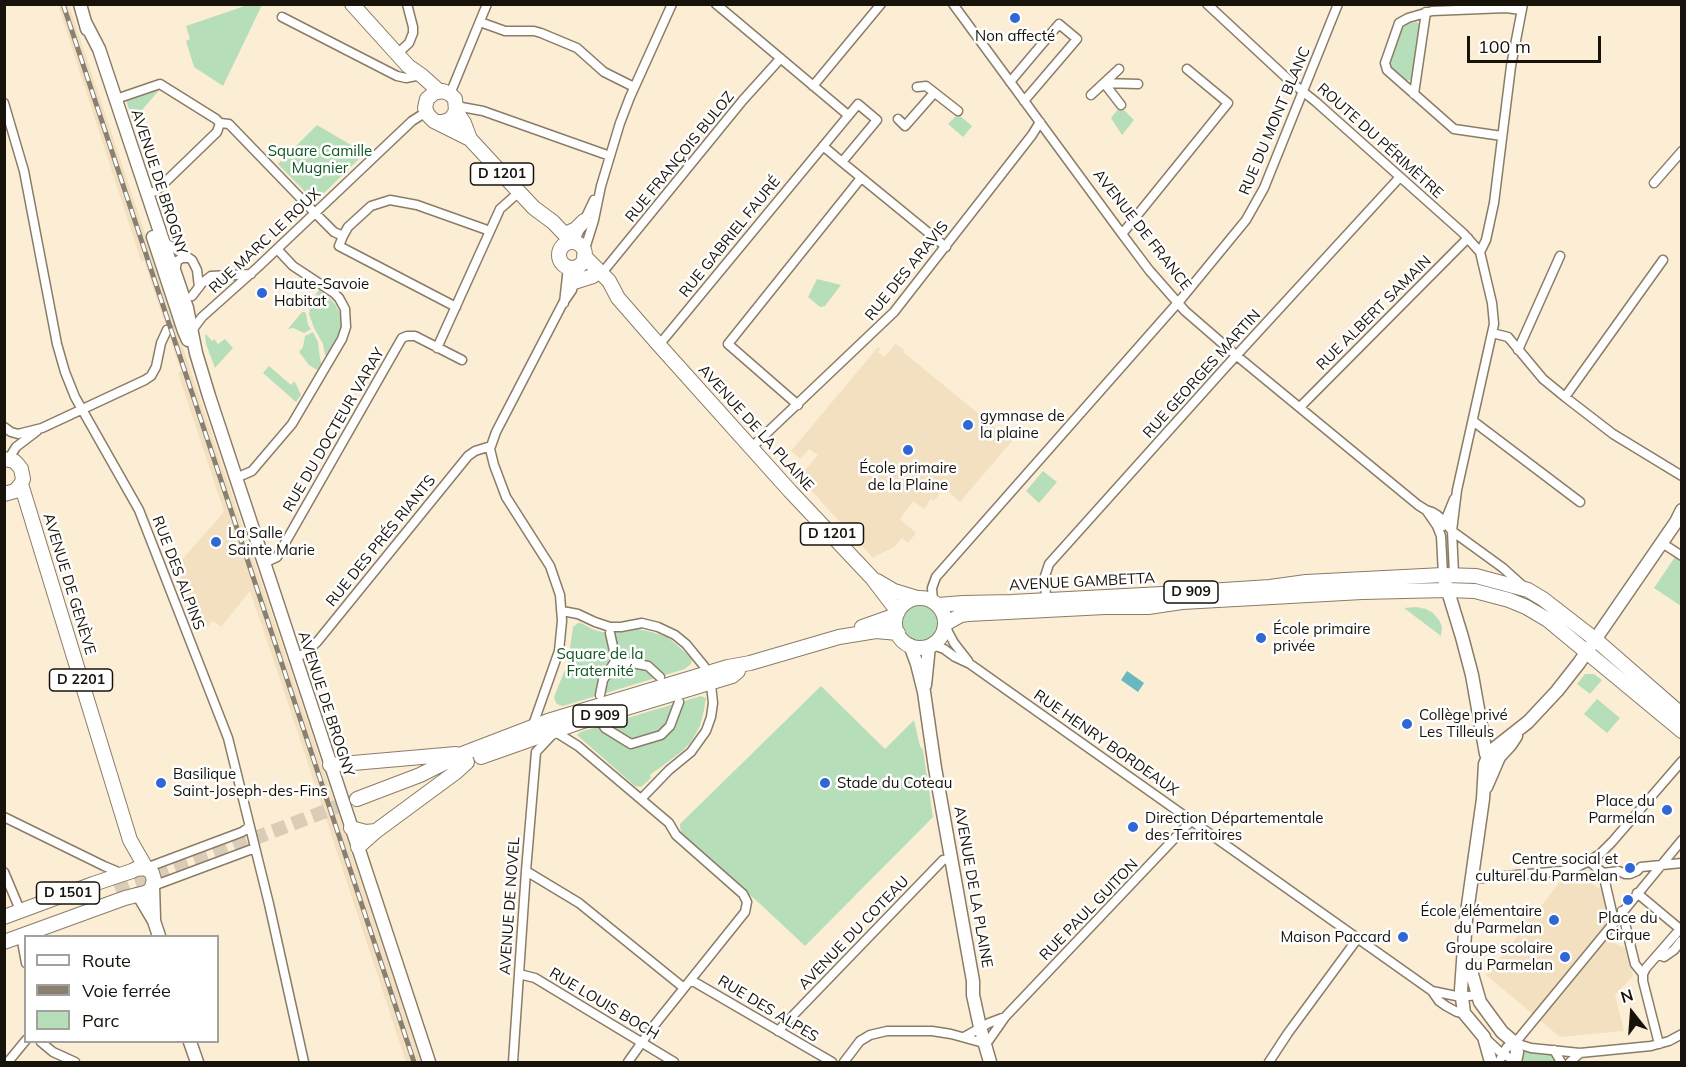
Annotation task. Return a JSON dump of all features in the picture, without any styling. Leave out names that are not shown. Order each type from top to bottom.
[{"type":"main road","name":"AVENUE DE BROGNY","points":[[80,4],[92,50],[173,299],[189,319]]},
{"type":"main road","points":[[352,4],[414,73],[450,101],[451,118],[438,122],[430,119],[414,73]]},
{"type":"main road","name":"AVENUE DE BROGNY","points":[[86,22],[99,49],[175,273],[189,319],[196,353],[236,478],[429,1062]]},
{"type":"main road","points":[[426,105],[434,93],[450,101]]},
{"type":"main road","name":"D 1201","points":[[450,101],[464,123],[470,139]]},
{"type":"main road","name":"D 1201","points":[[438,122],[470,139],[534,208],[553,222],[568,241]]},
{"type":"main road","points":[[148,219],[158,237],[163,241]]},
{"type":"main road","points":[[579,261],[564,265],[560,259],[568,241],[584,221]]},
{"type":"main road","name":"AVENUE DE LA PLAINE","points":[[568,241],[581,246],[579,261],[609,281],[618,298],[790,491],[872,578],[897,613]]},
{"type":"main road","points":[[574,282],[597,275]]},
{"type":"main road","points":[[8,458],[23,474],[12,490]]},
{"type":"main road","name":"AVENUE DE GENÈVE","points":[[12,490],[28,509],[139,870]]},
{"type":"main road","points":[[1491,1062],[1484,1037],[1464,1013],[1461,997],[1466,919],[1484,790],[1484,773],[1502,747],[1553,695],[1587,652],[1679,519],[1682,510]]},
{"type":"main road","name":"AVENUE DE FRANCE","points":[[1450,582],[1476,576],[1528,590],[1561,612],[1596,640],[1682,715]]},
{"type":"main road","name":"AVENUE DE LA PLAINE","points":[[872,578],[894,591],[916,598]]},
{"type":"main road","name":"AVENUE GAMBETTA","points":[[936,603],[1046,600],[1270,587],[1306,582],[1450,582]]},
{"type":"main road","points":[[1450,582],[1476,694],[1486,754],[1492,759]]},
{"type":"main road","name":"AVENUE GAMBETTA","points":[[945,625],[961,615],[968,614],[1148,607],[1301,595],[1405,591],[1450,582]]},
{"type":"main road","name":"D 909","points":[[1450,582],[1509,600],[1535,612],[1682,731]]},
{"type":"main road","points":[[922,597],[936,603],[943,612],[945,625],[942,635],[931,645],[918,648],[901,639],[895,622],[897,613],[908,601],[922,597]]},
{"type":"main road","name":"D 909","points":[[464,758],[521,743],[750,663],[839,637],[897,613]]},
{"type":"main road","points":[[1555,626],[1563,624],[1596,640]]},
{"type":"main road","name":"D 909","points":[[839,637],[876,631],[898,633]]},
{"type":"main road","name":"AVENUE DE LA PLAINE","points":[[910,645],[924,692],[951,858],[973,981],[979,994],[990,1062]]},
{"type":"main road","name":"AVENUE DE LA PLAINE","points":[[924,692],[931,645]]},
{"type":"main road","points":[[1587,652],[1614,663],[1622,663]]},
{"type":"main road","name":"D 909","points":[[357,799],[464,758],[530,728],[708,678]]},
{"type":"main road","points":[[1476,694],[1491,733],[1502,747]]},
{"type":"main road","points":[[330,765],[446,754],[464,758],[456,772],[358,847]]},
{"type":"main road","points":[[351,828],[366,832],[376,831]]},
{"type":"main road","points":[[154,921],[153,876],[139,870],[128,878],[128,885],[138,894],[154,921],[159,935]]},
{"type":"main road","name":"D 1501","points":[[4,916],[118,875],[139,870]]},
{"type":"main road","points":[[9,935],[138,894],[145,894],[153,886]]},
{"type":"main road","name":"D 1501","points":[[9,935],[116,891]]},
{"type":"main road","points":[[1464,950],[1477,995],[1498,1027],[1515,1043],[1516,1062]]},
{"type":"main road","name":"AVENUE DE LA PLAINE","points":[[987,1041],[996,1062]]},
{"type":"main road","points":[[191,1043],[197,1062]]},
{"type":"street","points":[[397,54],[409,43],[413,33],[407,4]]},
{"type":"street","points":[[487,4],[450,101],[610,156]]},
{"type":"street","points":[[564,303],[594,220],[601,186],[620,123],[672,4]]},
{"type":"street","points":[[716,4],[848,116],[858,104],[877,120],[842,162]]},
{"type":"street","points":[[813,86],[880,4]]},
{"type":"street","name":"AVENUE DE FRANCE","points":[[953,4],[1149,270],[1178,303],[1237,356],[1426,510],[1440,532]]},
{"type":"street","name":"ROUTE DU PÉRIMÈTRE","points":[[1208,4],[1291,82],[1468,238],[1480,252]]},
{"type":"street","name":"RUE DU MONT BLANC","points":[[936,603],[932,588],[936,577],[1178,303],[1236,234],[1251,212],[1264,188],[1338,4]]},
{"type":"street","points":[[1450,582],[1452,531],[1458,490],[1494,324],[1480,252],[1486,240],[1494,203],[1511,66],[1522,8],[1426,12],[1400,21],[1384,63],[1387,70],[1454,129],[1502,136]]},
{"type":"street","points":[[1414,94],[1426,12]]},
{"type":"street","points":[[282,17],[397,76],[405,78],[414,73]]},
{"type":"street","points":[[480,22],[501,30],[534,31],[578,48],[604,72],[634,87]]},
{"type":"street","points":[[1010,82],[1059,24],[1077,39],[1024,101]]},
{"type":"street","name":"RUE FRANÇOIS BULOZ","points":[[597,275],[780,59]]},
{"type":"street","points":[[1091,95],[1119,69]]},
{"type":"street","points":[[1122,234],[1228,103],[1187,69]]},
{"type":"street","points":[[1104,83],[1138,84]]},
{"type":"street","points":[[1104,83],[1121,105]]},
{"type":"street","points":[[116,99],[160,84],[220,123],[231,125],[334,232],[343,236]]},
{"type":"street","points":[[917,87],[926,86],[958,111]]},
{"type":"street","points":[[898,119],[905,126],[934,93]]},
{"type":"street","name":"RUE DES ALPINS","points":[[4,103],[24,171],[59,351],[67,379],[140,510],[228,738],[304,1062]]},
{"type":"street","name":"RUE MARC LE ROUX","points":[[189,319],[202,317],[240,284],[412,121],[426,105]]},
{"type":"street","name":"RUE GABRIEL FAURÉ","points":[[659,345],[848,116]]},
{"type":"street","name":"RUE DES ARAVIS","points":[[752,447],[891,317],[1040,122]]},
{"type":"street","points":[[147,194],[156,191],[217,132],[220,123]]},
{"type":"street","points":[[823,147],[946,247]]},
{"type":"street","points":[[1654,183],[1682,151]]},
{"type":"street","name":"RUE GEORGES MARTIN","points":[[1046,600],[1045,576],[1049,564],[1400,177]]},
{"type":"street","points":[[798,405],[728,344],[861,178]]},
{"type":"street","points":[[584,221],[601,186]]},
{"type":"street","points":[[437,348],[502,207],[519,192]]},
{"type":"street","points":[[456,307],[339,246],[343,236],[348,227],[371,206],[390,200],[417,205],[490,231]]},
{"type":"street","name":"RUE ALBERT SAMAIN","points":[[1300,407],[1468,238]]},
{"type":"street","points":[[163,241],[192,260],[197,270],[199,287],[189,319]]},
{"type":"street","points":[[236,478],[252,471],[292,424],[342,339],[346,327],[345,309],[339,298],[293,266],[277,249]]},
{"type":"street","points":[[1518,350],[1560,256]]},
{"type":"street","points":[[175,273],[177,261],[189,258]]},
{"type":"street","points":[[1565,398],[1663,260]]},
{"type":"street","points":[[530,728],[559,651],[562,630],[560,595],[553,574],[506,497],[494,465],[491,446],[496,432],[572,290],[579,261]]},
{"type":"street","points":[[199,287],[208,278],[214,276],[251,274]]},
{"type":"street","points":[[214,276],[240,284]]},
{"type":"street","points":[[225,280],[226,296]]},
{"type":"street","points":[[173,299],[183,318],[189,319]]},
{"type":"street","points":[[189,319],[190,312],[202,317],[196,353]]},
{"type":"street","points":[[8,458],[20,444],[42,428],[141,383],[151,376],[167,330]]},
{"type":"street","points":[[1492,333],[1506,336],[1544,379],[1565,398],[1613,434],[1682,476]]},
{"type":"street","name":"RUE DU DOCTEUR VARAY","points":[[264,563],[277,557],[400,340],[411,335],[462,360]]},
{"type":"street","points":[[1473,421],[1580,502]]},
{"type":"street","points":[[4,427],[18,434],[42,428]]},
{"type":"street","name":"RUE DES PRÉS RIANTS","points":[[295,657],[304,654],[317,642],[468,456],[474,451],[491,446]]},
{"type":"street","points":[[1450,582],[1440,532],[1458,490]]},
{"type":"street","name":"AVENUE DE FRANCE","points":[[1426,510],[1445,522],[1452,531],[1503,568],[1528,590]]},
{"type":"street","points":[[1662,543],[1682,556]]},
{"type":"street","points":[[561,611],[578,614],[603,625],[621,627],[642,623],[664,630],[680,639],[704,666],[712,691],[712,710],[703,737],[686,758],[669,770],[641,799]]},
{"type":"street","name":"RUE HENRY BORDEAUX","points":[[945,625],[954,643],[970,664]]},
{"type":"street","points":[[600,695],[603,680],[616,660],[610,633]]},
{"type":"street","name":"RUE HENRY BORDEAUX","points":[[931,645],[944,649],[970,664],[1432,991],[1438,1001],[1457,1012],[1464,1013]]},
{"type":"street","points":[[616,660],[648,666],[660,677]]},
{"type":"street","points":[[603,725],[604,728],[631,744],[661,735],[670,726],[679,702]]},
{"type":"street","points":[[569,725],[578,747]]},
{"type":"street","points":[[521,743],[536,752],[554,730],[578,747],[669,823],[676,835],[743,894],[747,902],[745,912],[628,1062]]},
{"type":"street","name":"AVENUE DE NOVEL","points":[[513,1062],[536,752]]},
{"type":"street","points":[[1472,879],[1562,871],[1589,861],[1606,849],[1682,761]]},
{"type":"street","points":[[4,817],[116,871],[118,875]]},
{"type":"street","name":"RUE PAUL GUITON","points":[[987,1041],[1005,1017],[1192,820]]},
{"type":"street","points":[[139,870],[242,832],[249,826]]},
{"type":"street","points":[[1501,1058],[1507,1047],[1515,1043],[1659,865],[1682,840]]},
{"type":"street","points":[[153,886],[255,848]]},
{"type":"street","name":"AVENUE DU COTEAU","points":[[778,1031],[943,860],[951,858]]},
{"type":"street","points":[[1589,861],[1603,873],[1614,921]]},
{"type":"street","points":[[1603,873],[1619,871],[1630,874],[1641,867],[1682,863]]},
{"type":"street","points":[[526,871],[579,903],[684,988]]},
{"type":"street","points":[[4,872],[12,886],[20,910]]},
{"type":"street","points":[[1637,893],[1680,929],[1643,974],[1642,981],[1659,1044]]},
{"type":"street","points":[[1622,911],[1635,964],[1643,974]]},
{"type":"street","points":[[9,935],[24,960]]},
{"type":"street","points":[[1269,1062],[1358,938]]},
{"type":"street","points":[[1656,957],[1664,957],[1681,941]]},
{"type":"street","points":[[1656,957],[1659,970]]},
{"type":"street","name":"RUE LOUIS BOCH","points":[[519,974],[535,978],[674,1062]]},
{"type":"street","name":"RUE DES ALPES","points":[[691,980],[832,1062]]},
{"type":"street","name":"RUE HENRY BORDEAUX","points":[[1432,991],[1461,997],[1477,995]]},
{"type":"street","name":"RUE PAUL GUITON","points":[[964,1037],[1005,1017]]},
{"type":"street","points":[[844,1062],[860,1041],[882,1032],[921,1030],[987,1041]]},
{"type":"street","points":[[1515,1043],[1522,1046],[1580,1053],[1659,1044],[1682,1034]]},
{"type":"street","points":[[1484,1037],[1501,1058],[1516,1062]]},
{"type":"street","points":[[8,1062],[24,1042]]},
{"type":"street","points":[[43,1043],[53,1052],[75,1062]]},
{"type":"street","points":[[1554,1050],[1561,1062]]},
{"type":"street","points":[[1570,1062],[1580,1053]]},
{"type":"shaded area","points":[[58,5],[69,5],[421,1062],[406,1062],[250,591],[221,627],[213,621],[206,628],[201,614],[184,602],[172,571],[224,512],[178,373],[181,371],[144,261],[141,261]]},
{"type":"shaded area","name":"École primaire de la Plaine","points":[[896,344],[1012,441],[960,502],[944,488],[934,501],[931,499],[924,509],[913,501],[900,519],[916,533],[908,543],[902,538],[895,546],[873,558],[799,477],[818,455],[809,449],[800,459],[791,451],[878,347],[880,349],[878,352],[884,357]]},
{"type":"shaded area","name":"Groupe scolaire du Parmelan","points":[[1594,876],[1593,884],[1599,889],[1602,885],[1611,921],[1610,939],[1619,946],[1628,948],[1633,976],[1615,995],[1624,1031],[1560,1037],[1486,975],[1488,972],[1485,969],[1490,962],[1494,965],[1506,951],[1502,948],[1509,941],[1512,943],[1528,924],[1522,918],[1533,905],[1539,909],[1562,879]]},
{"type":"green space","points":[[244,5],[262,5],[223,86],[194,67],[186,41],[190,39],[186,26]]},
{"type":"green space","points":[[1417,22],[1421,26],[1413,79],[1406,81],[1391,69],[1388,61],[1403,25]]},
{"type":"green space","points":[[161,88],[136,117],[133,121],[126,99]]},
{"type":"green space","points":[[1122,108],[1134,120],[1122,135],[1111,118],[1118,109]]},
{"type":"green space","points":[[958,114],[972,126],[963,137],[948,124]]},
{"type":"green space","name":"Square Camille Mugnier","points":[[317,125],[363,152],[363,155],[317,200],[313,200],[278,164]]},
{"type":"green space","points":[[817,279],[841,285],[825,306],[820,307],[808,297]]},
{"type":"green space","points":[[319,290],[328,296],[341,315],[341,330],[328,355],[325,355],[323,344],[309,314],[311,302]]},
{"type":"green space","points":[[302,312],[305,312],[311,329],[304,333],[293,328],[288,329]]},
{"type":"green space","points":[[313,332],[318,342],[321,364],[317,370],[309,365],[299,352],[303,347],[305,336]]},
{"type":"green space","points":[[206,334],[218,344],[225,339],[233,348],[215,368],[206,344]]},
{"type":"green space","points":[[269,366],[291,385],[294,381],[301,395],[296,402],[263,373]]},
{"type":"green space","points":[[1043,471],[1057,482],[1039,503],[1026,491]]},
{"type":"green space","points":[[1675,557],[1681,561],[1681,606],[1654,588]]},
{"type":"green space","points":[[920,604],[934,609],[939,623],[934,637],[920,642],[906,637],[901,623],[906,609]]},
{"type":"green space","points":[[1416,607],[1433,613],[1442,627],[1441,636],[1404,608]]},
{"type":"green space","name":"Square de la Fraternité","points":[[578,623],[602,632],[625,632],[637,629],[667,637],[692,659],[691,664],[685,669],[563,706],[559,705],[554,697],[568,662],[573,627]]},
{"type":"green space","points":[[1585,674],[1594,674],[1602,680],[1590,694],[1577,684]]},
{"type":"green space","name":"Stade du Coteau","points":[[821,686],[885,749],[914,720],[923,750],[933,817],[805,946],[758,902],[681,837],[680,824]]},
{"type":"green space","name":"Square de la Fraternité","points":[[701,696],[706,698],[704,710],[700,726],[691,742],[650,775],[651,778],[641,787],[635,786],[577,735],[580,732]]},
{"type":"green space","points":[[1597,699],[1620,718],[1607,733],[1584,714]]},
{"type":"green space","points":[[1522,1050],[1552,1055],[1557,1062],[1521,1062]]},
{"type":"water","points":[[1127,671],[1144,683],[1138,692],[1121,680]]},
{"type":"tunnel","points":[[167,330],[181,312]]},
{"type":"tunnel","points":[[116,891],[355,800]]},
{"type":"railway","points":[[63,4],[414,1062]]},
{"type":"place","name":"Non affecté","points":[[1015,18]]},
{"type":"place","name":"Haute-Savoie Habitat","points":[[262,293]]},
{"type":"place","name":"gymnase de la plaine","points":[[968,425]]},
{"type":"place","name":"École primaire de la Plaine","points":[[908,450]]},
{"type":"place","name":"La Salle Sainte Marie","points":[[216,542]]},
{"type":"place","name":"École primaire privée","points":[[1261,638]]},
{"type":"place","name":"Collège privé Les Tilleuls","points":[[1407,724]]},
{"type":"place","name":"Basilique Saint-Joseph-des-Fins","points":[[161,783]]},
{"type":"place","name":"Stade du Coteau","points":[[825,783]]},
{"type":"place","name":"Place du Parmelan","points":[[1667,810]]},
{"type":"place","name":"Direction Départementale des Territoires","points":[[1133,827]]},
{"type":"place","name":"Centre social et culturel du Parmelan","points":[[1630,868]]},
{"type":"place","name":"Place du Cirque","points":[[1628,900]]},
{"type":"place","name":"École élémentaire du Parmelan","points":[[1554,920]]},
{"type":"place","name":"Maison Paccard","points":[[1403,937]]},
{"type":"place","name":"Groupe scolaire du Parmelan","points":[[1565,957]]}]
